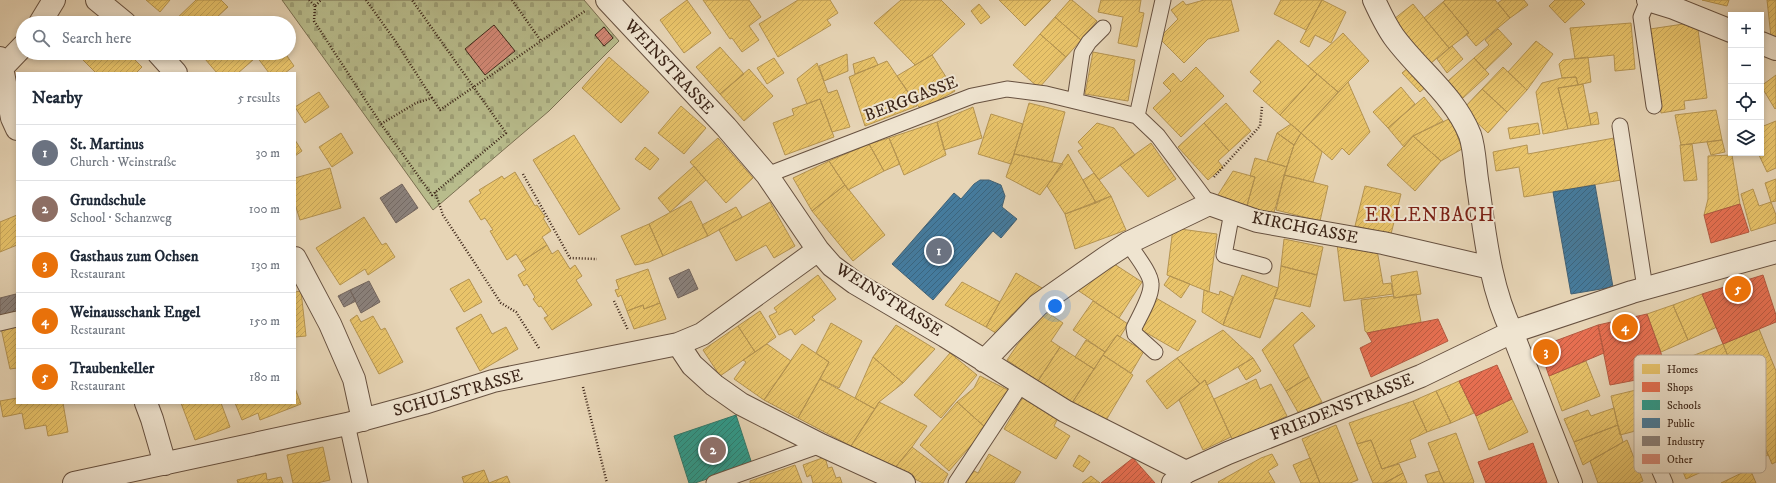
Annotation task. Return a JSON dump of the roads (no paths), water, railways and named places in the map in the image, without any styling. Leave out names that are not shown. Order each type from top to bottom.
[{"type":"street","points":[[44,16],[54,0]]},
{"type":"street","points":[[97,0],[116,16]]},
{"type":"street","points":[[1374,0],[1381,16],[1395,38],[1439,86],[1460,114],[1470,137],[1491,268],[1504,317],[1512,332],[1570,483]]},
{"type":"street","points":[[1648,0],[1674,8],[1728,29]]},
{"type":"street","name":"WEINSTRASSE","points":[[598,4],[726,127],[767,175],[818,250],[832,266],[855,283],[1065,411],[1180,477]]},
{"type":"street","points":[[1764,44],[1776,49]]},
{"type":"street","points":[[16,52],[0,65],[12,118],[16,127]]},
{"type":"street","points":[[164,60],[175,72]]},
{"type":"street","points":[[984,361],[1038,305],[1128,243],[1205,199]]},
{"type":"street","name":"KIRCHGASSE","points":[[1205,199],[1232,212],[1257,221],[1383,243],[1491,268]]},
{"type":"street","name":"SCHULSTRASSE","points":[[74,483],[355,422],[424,403],[493,381],[589,360],[678,344],[702,334],[818,250]]},
{"type":"street","name":"FRIEDENSTRASSE","points":[[1180,477],[1228,452],[1421,376],[1512,332],[1645,288],[1776,252]]},
{"type":"street","points":[[296,261],[302,281],[354,379],[355,422]]},
{"type":"street","points":[[678,344],[692,364],[714,385],[741,404],[821,446],[904,483]]},
{"type":"street","points":[[146,404],[165,464]]},
{"type":"lane","points":[[1137,116],[1163,0]]},
{"type":"lane","points":[[1648,0],[1641,17],[1654,106]]},
{"type":"lane","points":[[1075,100],[1082,53],[1089,42],[1103,28]]},
{"type":"lane","name":"BERGGASSE","points":[[767,175],[972,96],[1007,89],[1046,94],[1075,100],[1137,116],[1158,136],[1205,199]]},
{"type":"lane","points":[[1620,126],[1645,288]]},
{"type":"lane","points":[[1232,212],[1224,255],[1264,266]]},
{"type":"lane","points":[[1128,243],[1149,276],[1151,284],[1150,294],[1134,328],[1135,334],[1155,352]]},
{"type":"lane","points":[[0,323],[16,319]]},
{"type":"lane","points":[[956,483],[1022,384]]},
{"type":"lane","points":[[355,422],[360,483]]},
{"type":"lane","points":[[714,483],[821,446]]},
{"type":"lane","points":[[1661,473],[1665,483]]},
{"type":"place","name":"St. Martinus","points":[[939,251]]},
{"type":"place","name":"Traubenkeller","points":[[1738,289]]},
{"type":"place","name":"Weinausschank Engel","points":[[1625,327]]},
{"type":"place","name":"Gasthaus zum Ochsen","points":[[1546,352]]},
{"type":"place","name":"Grundschule","points":[[713,450]]},
{"type":"district","name":"ERLENBACH","points":[[1430,215]]}]
